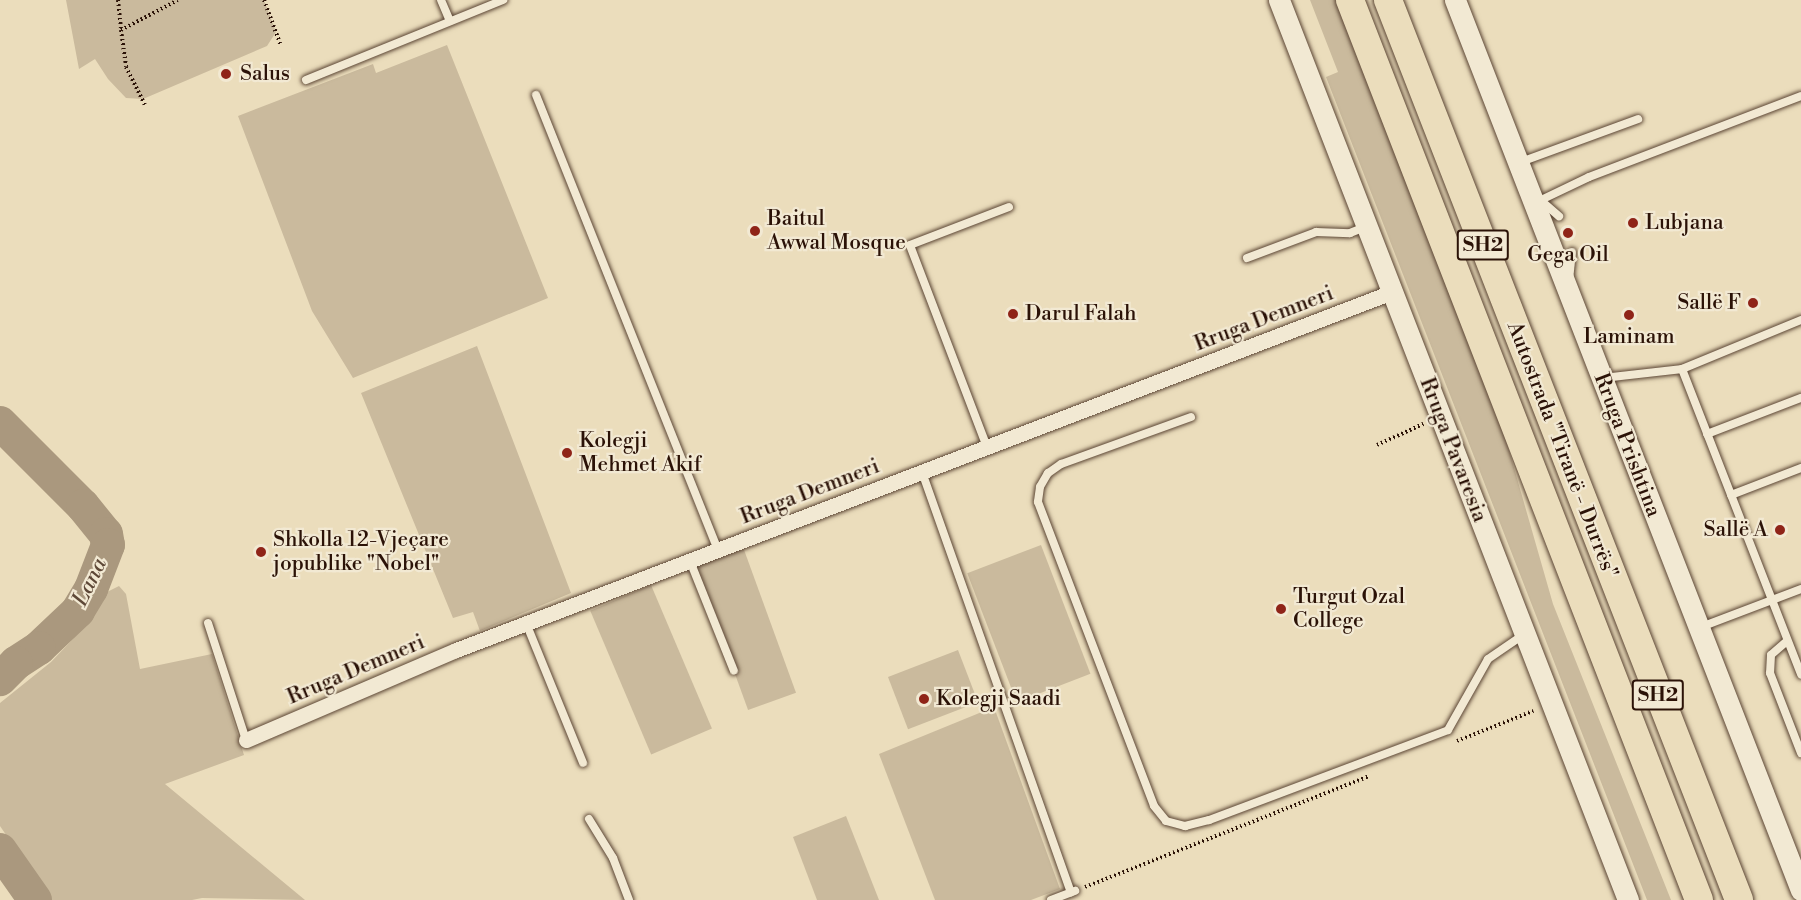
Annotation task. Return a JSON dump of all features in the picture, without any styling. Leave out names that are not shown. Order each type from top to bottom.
[{"type":"highway","name":"Autostrada \"Tiranë - Durrës\"","points":[[1350,0],[1699,900]]},
{"type":"highway","name":"Autostrada \"Tiranë - Durrës\"","points":[[1388,0],[1739,900]]},
{"type":"main road","name":"Rruga Pavaresia","points":[[1279,0],[1628,900]]},
{"type":"main road","name":"Rruga Prishtina","points":[[1455,0],[1517,163],[1535,197],[1566,291],[1801,890]]},
{"type":"street","name":"Rruga Demneri","points":[[246,740],[456,650],[1392,292]]},
{"type":"lane","points":[[441,0],[450,21]]},
{"type":"lane","points":[[306,80],[503,0]]},
{"type":"lane","points":[[536,94],[718,550]]},
{"type":"lane","points":[[1535,197],[1801,96]]},
{"type":"lane","points":[[1517,163],[1638,119]]},
{"type":"lane","points":[[1535,197],[1559,216]]},
{"type":"lane","points":[[987,447],[910,245],[1009,207]]},
{"type":"lane","points":[[1247,258],[1316,232],[1350,233],[1367,226]]},
{"type":"lane","points":[[1566,291],[1572,269],[1572,252]]},
{"type":"lane","points":[[1601,379],[1682,369],[1801,320]]},
{"type":"lane","points":[[1682,369],[1801,675]]},
{"type":"lane","points":[[1707,434],[1801,398]]},
{"type":"lane","points":[[1191,417],[1062,464],[1048,473],[1040,487],[1038,502],[1154,806],[1166,821],[1185,826],[1209,820],[1448,730],[1488,659],[1525,634]]},
{"type":"lane","points":[[1731,495],[1801,468]]},
{"type":"lane","points":[[922,472],[1074,891],[1051,900]]},
{"type":"lane","points":[[690,561],[734,671]]},
{"type":"lane","points":[[1699,628],[1801,590]]},
{"type":"lane","points":[[208,623],[246,740]]},
{"type":"lane","points":[[526,623],[583,763]]},
{"type":"lane","points":[[1787,641],[1772,655],[1770,673],[1801,753]]},
{"type":"lane","points":[[589,819],[613,858],[629,900]]},
{"type":"path","points":[[118,0],[126,67],[145,105]]},
{"type":"path","points":[[121,30],[178,0]]},
{"type":"path","points":[[264,0],[281,46]]},
{"type":"path","points":[[1377,445],[1440,417]]},
{"type":"path","points":[[1452,743],[1552,704]]},
{"type":"path","points":[[1074,891],[1374,774]]},
{"type":"shaded area","points":[[66,0],[264,0],[276,32],[267,46],[143,99],[126,98],[108,79],[95,59],[79,69]]},
{"type":"shaded area","points":[[1310,0],[1339,0],[1496,405],[1553,604],[1671,900],[1647,900],[1326,77],[1338,72]]},
{"type":"shaded area","points":[[447,45],[548,298],[353,378],[312,311],[238,116],[373,64],[376,73]]},
{"type":"shaded area","points":[[477,346],[571,593],[480,631],[473,612],[453,618],[361,393]]},
{"type":"shaded area","points":[[1041,545],[1090,674],[1017,702],[967,573]]},
{"type":"shaded area","points":[[743,547],[796,693],[748,710],[695,564]]},
{"type":"shaded area","points":[[651,585],[712,729],[651,754],[590,611]]},
{"type":"shaded area","points":[[119,586],[126,594],[140,669],[212,654],[244,755],[165,784],[305,900],[202,898],[192,900],[50,900],[0,826],[0,703],[51,662],[73,639],[103,594]]},
{"type":"shaded area","points":[[958,650],[978,702],[908,729],[888,677]]},
{"type":"shaded area","points":[[994,707],[1060,889],[1031,900],[935,900],[879,754]]},
{"type":"shaded area","points":[[846,816],[879,900],[817,900],[793,837]]},
{"type":"waterway","name":"Lana","points":[[0,423],[83,506],[106,534],[108,545],[91,589],[78,611],[39,648],[16,663],[0,679]]},
{"type":"waterway","name":"Lana","points":[[0,850],[35,900]]},
{"type":"place","name":"Salus","points":[[226,74]]},
{"type":"place","name":"Lubjana","points":[[1633,223]]},
{"type":"place","name":"Baitul Awwal Mosque","points":[[755,231]]},
{"type":"place","name":"Gega Oil","points":[[1568,233]]},
{"type":"place","name":"Sallë F","points":[[1753,303]]},
{"type":"place","name":"Darul Falah","points":[[1013,314]]},
{"type":"place","name":"Laminam","points":[[1629,315]]},
{"type":"place","name":"Kolegji Mehmet Akif","points":[[567,453]]},
{"type":"place","name":"Sallë A","points":[[1780,530]]},
{"type":"place","name":"Shkolla 12-Vjeçare jopublike \"Nobel\"","points":[[261,552]]},
{"type":"place","name":"Turgut Ozal College","points":[[1281,609]]},
{"type":"place","name":"Kolegji Saadi","points":[[924,699]]}]
